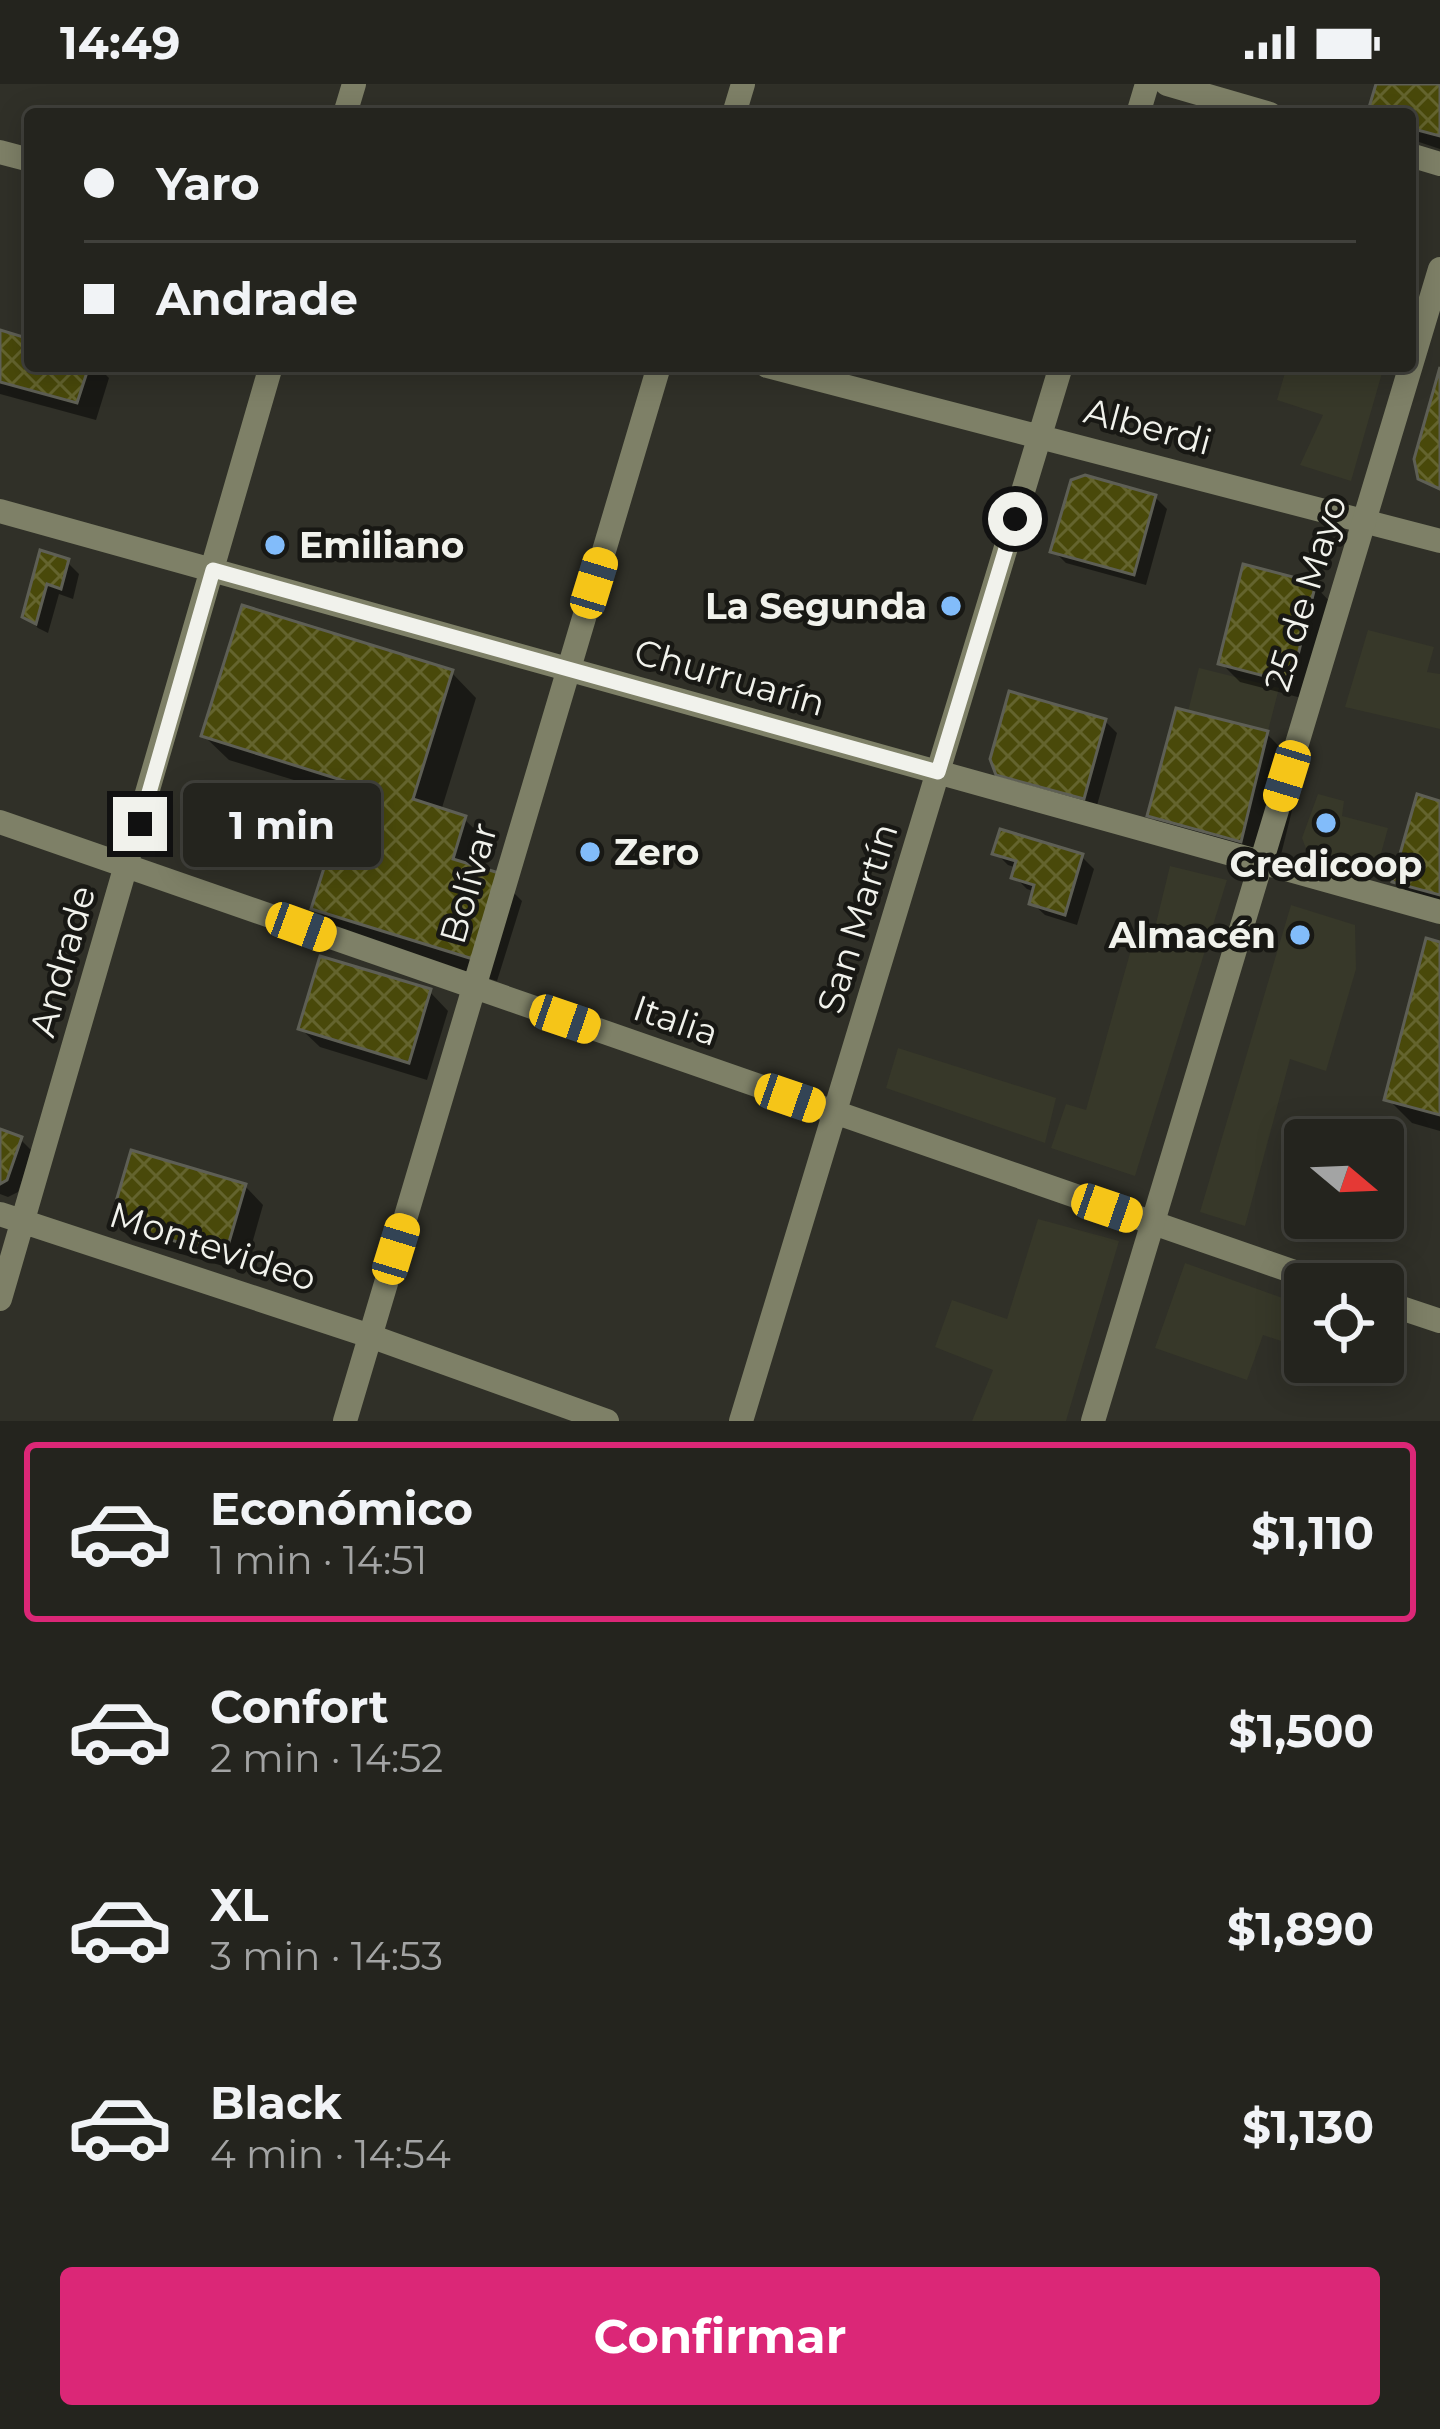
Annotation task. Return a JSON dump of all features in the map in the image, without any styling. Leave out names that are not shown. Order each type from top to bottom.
[{"type":"street","points":[[1168,84],[1250,108]]},
{"type":"street","name":"25 de Mayo","points":[[1416,350],[1440,269]]},
{"type":"street","name":"Andrade","points":[[0,1299],[11,1218],[128,866],[269,372]]},
{"type":"street","name":"Bolívar","points":[[345,1421],[657,372]]},
{"type":"street","name":"Alberdi","points":[[790,372],[1440,541]]},
{"type":"street","name":"San Martín","points":[[742,1421],[1058,372]]},
{"type":"street","name":"25 de Mayo","points":[[1093,1421],[1410,372]]},
{"type":"street","name":"Churruarín","points":[[0,511],[1440,912]]},
{"type":"street","name":"Italia","points":[[0,822],[1284,1269]]},
{"type":"street","name":"Montevideo","points":[[11,1218],[370,1336],[607,1421]]},
{"type":"street","points":[[1404,1309],[1440,1321]]},
{"type":"shaded area","points":[[1285,372],[1382,372],[1351,481],[1300,465],[1323,415],[1277,400]]},
{"type":"shaded area","points":[[1368,630],[1434,647],[1427,672],[1440,674],[1440,729],[1345,707]]},
{"type":"shaded area","points":[[1199,668],[1279,688],[1268,731],[1188,712]]},
{"type":"shaded area","points":[[1318,794],[1344,801],[1342,816],[1388,828],[1377,868],[1307,851],[1302,838]]},
{"type":"shaded area","points":[[1170,866],[1227,880],[1135,1176],[1051,1148],[1066,1104],[1086,1110],[1134,939],[1151,944]]},
{"type":"shaded area","points":[[1291,905],[1355,925],[1356,969],[1326,1071],[1290,1059],[1245,1226],[1200,1212]]},
{"type":"shaded area","points":[[898,1048],[1056,1098],[1045,1143],[886,1088]]},
{"type":"shaded area","points":[[1038,1219],[1119,1241],[1066,1421],[972,1421],[993,1370],[935,1347],[952,1300],[1007,1319]]},
{"type":"shaded area","points":[[1185,1263],[1284,1298],[1284,1342],[1263,1335],[1247,1380],[1155,1348]]},
{"type":"building","points":[[1376,84],[1440,84],[1440,136],[1416,130],[1416,108],[1369,108]]},
{"type":"building","points":[[0,330],[24,337],[24,372],[87,372],[77,403],[0,382]]},
{"type":"building","points":[[1440,367],[1440,489],[1418,479],[1414,459]]},
{"type":"building","points":[[1085,475],[1156,495],[1134,575],[1050,552],[1071,480]]},
{"type":"building","points":[[40,550],[69,559],[61,589],[47,584],[36,624],[22,617]]},
{"type":"building","points":[[1243,564],[1316,583],[1291,683],[1218,664]]},
{"type":"building","points":[[242,605],[453,670],[413,799],[466,816],[453,859],[499,873],[473,959],[311,909],[351,783],[201,736]]},
{"type":"building","points":[[1009,691],[1106,719],[1084,799],[996,775],[990,759]]},
{"type":"building","points":[[1176,708],[1268,731],[1241,842],[1147,816]]},
{"type":"building","points":[[1417,794],[1440,801],[1440,895],[1392,882]]},
{"type":"building","points":[[1000,829],[1083,854],[1065,915],[1029,904],[1034,885],[1011,878],[1016,861],[992,854]]},
{"type":"building","points":[[1426,938],[1440,942],[1440,1115],[1384,1100]]},
{"type":"building","points":[[320,956],[431,989],[409,1063],[298,1029]]},
{"type":"building","points":[[0,1129],[22,1137],[7,1180],[0,1184]]},
{"type":"building","points":[[131,1150],[246,1184],[225,1256],[110,1222]]},
{"type":"place","name":"Emiliano","points":[[275,545]]},
{"type":"place","name":"La Segunda","points":[[951,606]]},
{"type":"place","name":"Credicoop","points":[[1326,823]]},
{"type":"place","name":"Zero","points":[[590,852]]},
{"type":"place","name":"Almacén","points":[[1300,935]]},
{"type":"route","points":[[140,824],[213,570],[938,772],[1015,519]]}]
